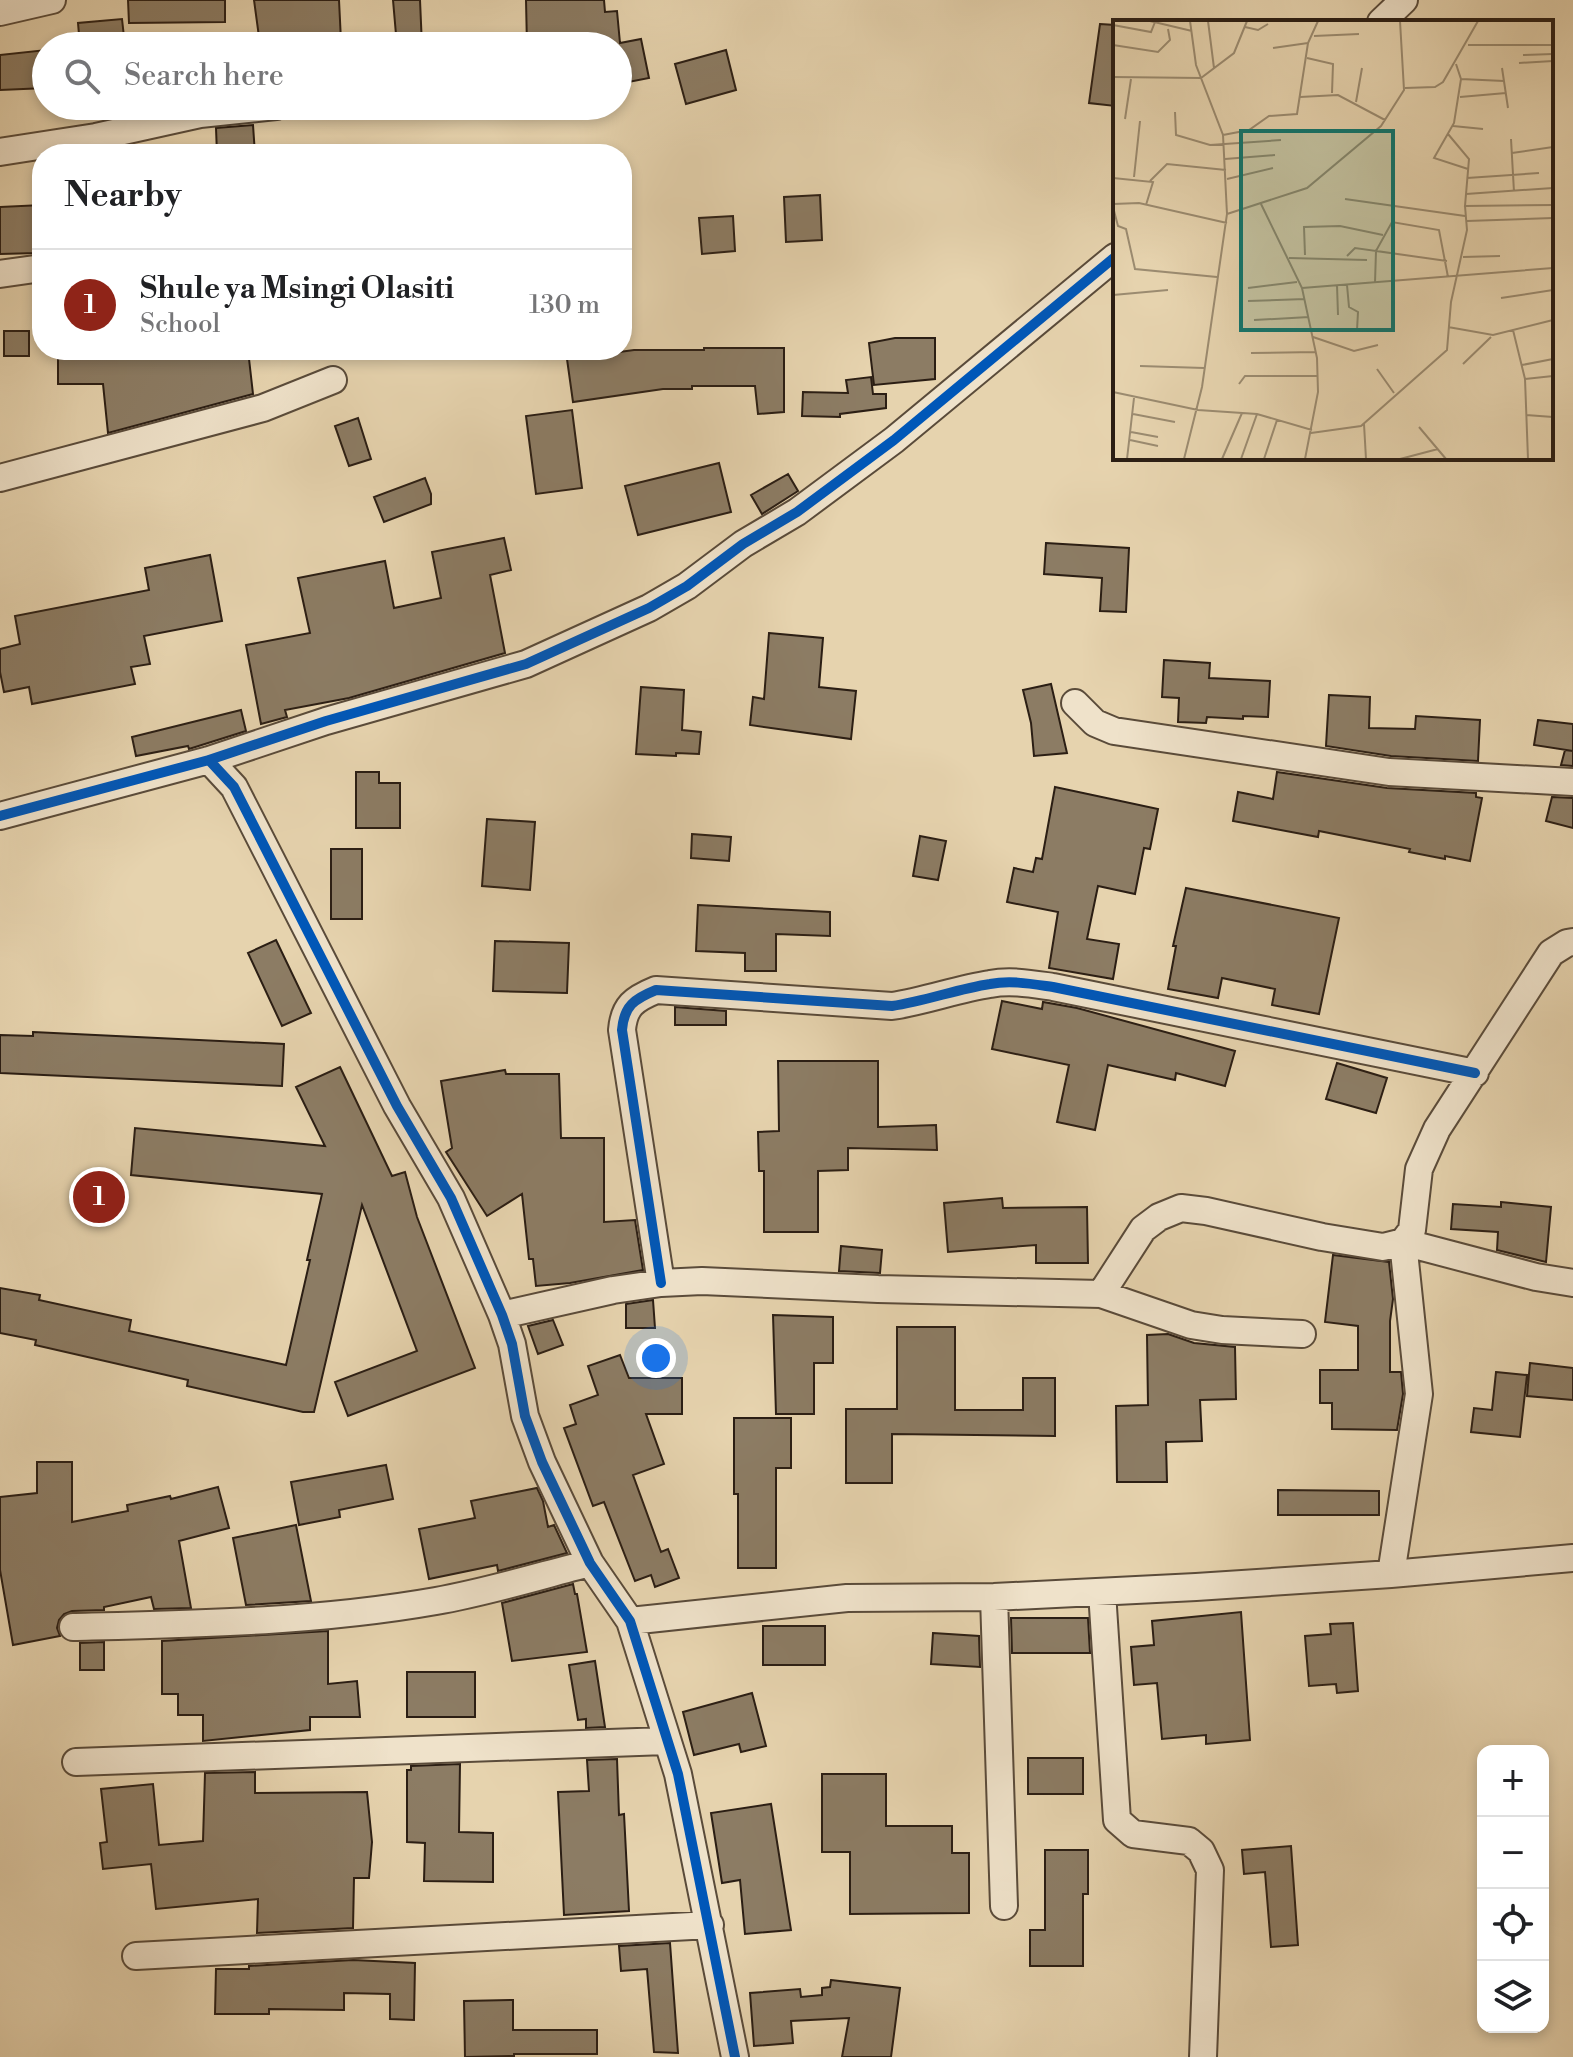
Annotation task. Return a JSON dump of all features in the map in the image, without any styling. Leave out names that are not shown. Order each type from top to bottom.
[{"type":"street","points":[[0,12],[52,0]]},
{"type":"street","points":[[1383,20],[1404,0]]},
{"type":"street","points":[[51,144],[173,120]]},
{"type":"street","points":[[0,152],[32,147]]},
{"type":"street","points":[[0,816],[209,760],[326,721],[526,664],[649,608],[687,586],[743,544],[797,512],[882,449],[1113,259]]},
{"type":"street","points":[[0,274],[32,269]]},
{"type":"street","points":[[0,478],[263,408],[333,380]]},
{"type":"street","points":[[1075,703],[1095,723],[1114,731],[1389,772],[1573,782]]},
{"type":"street","points":[[209,760],[234,787],[397,1106],[451,1198],[502,1315],[512,1344],[525,1416],[548,1475],[590,1563],[630,1621],[678,1774],[735,2057]]},
{"type":"street","points":[[1391,1574],[1419,1394],[1403,1242],[1412,1230],[1419,1169],[1437,1129],[1551,953],[1573,942]]},
{"type":"street","points":[[661,1283],[622,1030],[624,1012],[637,998],[656,990],[892,1006],[993,983],[1022,983],[1475,1073]]},
{"type":"street","points":[[1101,1294],[1143,1229],[1159,1217],[1181,1208],[1383,1247],[1403,1242],[1536,1277],[1573,1283]]},
{"type":"street","points":[[502,1315],[613,1290],[702,1281],[1101,1294],[1191,1325],[1222,1330],[1302,1334]]},
{"type":"street","points":[[630,1621],[847,1598],[994,1597],[1102,1592],[1391,1574],[1573,1558]]},
{"type":"street","points":[[73,1627],[206,1623],[370,1610],[437,1601],[590,1563]]},
{"type":"street","points":[[1102,1592],[1117,1820],[1133,1834],[1189,1841],[1201,1851],[1210,1870],[1203,2057]]},
{"type":"street","points":[[994,1597],[1004,1906]]},
{"type":"street","points":[[76,1762],[666,1741]]},
{"type":"street","points":[[136,1956],[710,1925]]},
{"type":"building","points":[[128,0],[225,0],[225,22],[129,23]]},
{"type":"building","points":[[254,0],[339,0],[341,32],[258,32]]},
{"type":"building","points":[[393,0],[420,0],[421,32],[396,32]]},
{"type":"building","points":[[526,0],[604,0],[605,12],[617,11],[619,32],[527,32]]},
{"type":"building","points":[[122,19],[123,32],[79,32],[78,23]]},
{"type":"building","points":[[1100,24],[1113,25],[1113,106],[1089,103]]},
{"type":"building","points":[[641,39],[649,78],[632,81],[632,41]]},
{"type":"building","points":[[726,50],[736,90],[686,104],[675,64]]},
{"type":"building","points":[[32,52],[32,89],[0,90],[0,55]]},
{"type":"building","points":[[253,125],[254,144],[217,144],[216,128]]},
{"type":"building","points":[[820,195],[822,240],[786,242],[784,197]]},
{"type":"building","points":[[32,205],[32,253],[0,254],[0,207]]},
{"type":"building","points":[[733,216],[735,251],[702,254],[699,218]]},
{"type":"building","points":[[4,331],[29,331],[29,356],[4,356]]},
{"type":"building","points":[[895,338],[935,338],[935,379],[874,385],[869,343]]},
{"type":"building","points":[[784,348],[784,412],[758,414],[755,386],[692,386],[692,389],[663,389],[573,402],[567,360],[632,360],[634,350]]},
{"type":"building","points":[[58,360],[249,360],[253,394],[108,433],[103,384],[58,384]]},
{"type":"building","points":[[871,377],[873,394],[886,394],[886,408],[840,414],[840,417],[802,416],[803,392],[848,393],[846,380]]},
{"type":"building","points":[[572,410],[582,488],[536,494],[526,416]]},
{"type":"building","points":[[358,418],[371,459],[349,466],[335,426]]},
{"type":"building","points":[[719,463],[731,512],[638,535],[625,486]]},
{"type":"building","points":[[788,474],[798,491],[762,514],[751,495]]},
{"type":"building","points":[[425,478],[431,504],[384,522],[374,497]]},
{"type":"building","points":[[504,538],[511,570],[490,575],[505,653],[349,698],[285,710],[287,717],[261,724],[246,645],[310,633],[298,578],[385,561],[394,608],[441,598],[432,552]]},
{"type":"building","points":[[1046,543],[1129,548],[1126,612],[1100,611],[1102,578],[1044,574]]},
{"type":"building","points":[[210,555],[222,621],[144,636],[150,664],[131,667],[135,684],[32,704],[29,687],[4,692],[0,649],[20,644],[15,616],[149,590],[145,568]]},
{"type":"building","points":[[769,633],[823,638],[819,687],[856,691],[851,739],[750,725],[753,697],[764,699]]},
{"type":"building","points":[[1164,660],[1210,663],[1209,678],[1270,681],[1268,717],[1207,717],[1206,723],[1178,722],[1179,698],[1162,697]]},
{"type":"building","points":[[1051,684],[1067,753],[1034,756],[1031,723],[1023,690]]},
{"type":"building","points":[[641,687],[684,690],[682,730],[701,732],[699,754],[636,754]]},
{"type":"building","points":[[1329,695],[1370,697],[1369,728],[1415,729],[1416,716],[1480,720],[1478,761],[1391,756],[1326,746]]},
{"type":"building","points":[[241,710],[246,731],[189,749],[188,746],[136,756],[132,737]]},
{"type":"building","points":[[1538,720],[1573,724],[1573,751],[1534,745]]},
{"type":"building","points":[[1565,750],[1573,751],[1573,766],[1561,765]]},
{"type":"building","points":[[356,772],[379,772],[379,783],[400,783],[400,828],[356,828]]},
{"type":"building","points":[[1277,772],[1387,788],[1476,793],[1476,797],[1482,798],[1470,861],[1409,852],[1410,849],[1319,831],[1318,837],[1233,821],[1238,792],[1273,799]]},
{"type":"building","points":[[1055,787],[1158,809],[1150,849],[1144,848],[1135,894],[1098,886],[1087,939],[1119,944],[1113,979],[1049,968],[1058,912],[1007,902],[1014,868],[1033,872],[1036,858],[1042,859]]},
{"type":"building","points":[[1552,797],[1573,798],[1573,828],[1546,821]]},
{"type":"building","points":[[487,819],[535,822],[530,890],[482,886]]},
{"type":"building","points":[[692,834],[731,837],[729,861],[691,858]]},
{"type":"building","points":[[920,836],[946,841],[938,880],[913,876]]},
{"type":"building","points":[[331,849],[362,849],[362,919],[331,919]]},
{"type":"building","points":[[1186,888],[1339,918],[1319,1014],[1272,1005],[1275,989],[1222,978],[1218,998],[1168,989],[1176,946],[1173,946]]},
{"type":"building","points":[[698,905],[830,912],[830,936],[776,934],[776,971],[745,971],[745,953],[696,951]]},
{"type":"building","points":[[276,940],[311,1013],[282,1026],[248,953]]},
{"type":"building","points":[[495,941],[569,943],[567,993],[493,991]]},
{"type":"building","points":[[1002,1001],[1042,1009],[1043,1002],[1077,1008],[1235,1051],[1225,1086],[1176,1073],[1175,1080],[1108,1065],[1095,1130],[1057,1122],[1069,1065],[992,1049]]},
{"type":"building","points":[[675,1007],[726,1011],[726,1025],[675,1025]]},
{"type":"building","points":[[33,1032],[284,1044],[282,1086],[0,1073],[0,1035],[33,1036]]},
{"type":"building","points":[[778,1061],[878,1061],[878,1127],[936,1125],[937,1150],[848,1148],[848,1170],[818,1171],[818,1232],[764,1232],[764,1171],[759,1171],[758,1132],[779,1131]]},
{"type":"building","points":[[1337,1063],[1387,1078],[1376,1113],[1326,1099]]},
{"type":"building","points":[[340,1067],[392,1176],[405,1172],[417,1217],[475,1368],[348,1416],[335,1382],[417,1351],[362,1205],[314,1412],[187,1386],[188,1380],[35,1345],[36,1340],[0,1333],[0,1288],[40,1295],[39,1300],[131,1320],[129,1331],[286,1365],[322,1194],[131,1175],[135,1128],[325,1146],[296,1087]]},
{"type":"building","points":[[505,1070],[506,1074],[559,1074],[561,1138],[604,1138],[604,1222],[635,1220],[643,1270],[536,1286],[533,1259],[529,1259],[522,1194],[487,1216],[446,1152],[452,1148],[441,1081]]},
{"type":"building","points":[[1002,1198],[1003,1208],[1087,1207],[1088,1263],[1036,1263],[1036,1245],[948,1252],[944,1203]]},
{"type":"building","points":[[1501,1202],[1551,1207],[1546,1262],[1497,1250],[1498,1232],[1451,1229],[1453,1204],[1501,1207]]},
{"type":"building","points":[[841,1246],[882,1250],[880,1273],[839,1271]]},
{"type":"building","points":[[1333,1255],[1389,1262],[1393,1299],[1390,1372],[1401,1372],[1403,1394],[1397,1430],[1332,1429],[1332,1403],[1320,1403],[1320,1370],[1358,1370],[1358,1326],[1325,1322]]},
{"type":"building","points":[[653,1300],[655,1328],[626,1328],[626,1304]]},
{"type":"building","points":[[773,1315],[833,1317],[833,1363],[814,1363],[814,1414],[776,1414]]},
{"type":"building","points":[[553,1320],[563,1345],[538,1354],[528,1326]]},
{"type":"building","points":[[897,1327],[955,1327],[955,1410],[1023,1410],[1023,1378],[1055,1378],[1055,1436],[892,1434],[892,1483],[846,1483],[846,1409],[897,1409]]},
{"type":"building","points":[[1168,1334],[1194,1343],[1235,1347],[1236,1399],[1200,1400],[1202,1441],[1166,1442],[1167,1482],[1117,1482],[1116,1406],[1148,1405],[1147,1335]]},
{"type":"building","points":[[620,1355],[629,1378],[682,1378],[682,1414],[646,1414],[664,1464],[633,1475],[661,1552],[668,1549],[679,1578],[655,1587],[651,1575],[635,1581],[604,1502],[593,1506],[564,1428],[576,1424],[570,1405],[598,1395],[588,1366]]},
{"type":"building","points":[[1530,1363],[1573,1368],[1573,1400],[1527,1396]]},
{"type":"building","points":[[1496,1372],[1527,1375],[1520,1437],[1471,1432],[1474,1408],[1492,1410]]},
{"type":"building","points":[[734,1418],[791,1418],[791,1468],[776,1468],[776,1568],[738,1568]]},
{"type":"building","points":[[37,1462],[72,1462],[72,1522],[128,1511],[127,1505],[170,1496],[171,1499],[218,1487],[229,1528],[179,1541],[191,1608],[154,1609],[151,1597],[104,1607],[104,1610],[72,1611],[59,1620],[57,1628],[60,1636],[13,1645],[0,1570],[0,1497],[37,1493]]},
{"type":"building","points":[[386,1465],[393,1499],[339,1510],[340,1517],[299,1525],[291,1482]]},
{"type":"building","points":[[537,1488],[548,1527],[554,1525],[567,1553],[498,1571],[497,1565],[429,1579],[419,1529],[475,1518],[471,1501]]},
{"type":"building","points":[[1278,1490],[1379,1491],[1379,1515],[1278,1515]]},
{"type":"building","points":[[296,1525],[311,1601],[246,1605],[233,1538]]},
{"type":"building","points":[[573,1584],[587,1652],[512,1661],[502,1603]]},
{"type":"building","points":[[1241,1612],[1250,1740],[1206,1744],[1206,1735],[1162,1739],[1157,1683],[1134,1685],[1131,1647],[1154,1645],[1152,1621]]},
{"type":"building","points":[[1011,1618],[1088,1618],[1090,1653],[1012,1653]]},
{"type":"building","points":[[1353,1623],[1358,1691],[1337,1693],[1336,1684],[1309,1686],[1305,1636],[1331,1634],[1330,1624]]},
{"type":"building","points":[[763,1626],[825,1626],[825,1665],[763,1665]]},
{"type":"building","points":[[328,1631],[328,1684],[357,1681],[360,1717],[310,1717],[310,1730],[203,1741],[203,1715],[178,1715],[178,1694],[162,1694],[162,1641]]},
{"type":"building","points":[[933,1633],[979,1636],[980,1667],[931,1664]]},
{"type":"building","points":[[104,1642],[104,1670],[80,1670],[80,1643]]},
{"type":"building","points":[[595,1661],[605,1727],[586,1728],[586,1719],[578,1720],[569,1665]]},
{"type":"building","points":[[407,1672],[475,1672],[475,1717],[407,1717]]},
{"type":"building","points":[[752,1693],[766,1746],[741,1752],[739,1744],[694,1755],[683,1712]]},
{"type":"building","points":[[1028,1758],[1083,1758],[1083,1794],[1028,1794]]},
{"type":"building","points":[[617,1759],[619,1815],[624,1814],[629,1911],[564,1915],[558,1792],[589,1791],[587,1760]]},
{"type":"building","points":[[460,1764],[459,1832],[493,1833],[493,1882],[424,1881],[425,1843],[407,1842],[407,1770],[411,1770],[411,1766]]},
{"type":"building","points":[[255,1772],[255,1793],[367,1792],[372,1842],[369,1878],[354,1878],[353,1928],[257,1933],[258,1899],[156,1909],[151,1864],[103,1869],[100,1843],[107,1842],[101,1789],[153,1784],[159,1845],[203,1841],[205,1773]]},
{"type":"building","points":[[822,1774],[886,1774],[886,1826],[952,1826],[952,1853],[969,1853],[969,1913],[850,1914],[850,1852],[822,1852]]},
{"type":"building","points":[[771,1804],[791,1930],[745,1934],[740,1880],[722,1883],[711,1813]]},
{"type":"building","points":[[1291,1846],[1298,1945],[1271,1947],[1265,1872],[1244,1874],[1242,1850]]},
{"type":"building","points":[[1045,1850],[1088,1850],[1088,1894],[1083,1894],[1083,1966],[1030,1966],[1030,1930],[1045,1930]]},
{"type":"building","points":[[670,1943],[678,2053],[654,2052],[647,1969],[621,1971],[619,1946]]},
{"type":"building","points":[[353,1960],[415,1963],[414,2020],[390,2019],[390,1994],[344,1993],[344,2010],[269,2009],[269,2014],[215,2014],[216,1969]]},
{"type":"building","points":[[831,1980],[900,1988],[891,2057],[842,2057],[849,2018],[791,2021],[793,2043],[754,2046],[750,1993],[800,1989],[801,1997],[822,1995],[822,1988],[830,1987]]},
{"type":"building","points":[[513,2000],[513,2030],[597,2030],[597,2054],[465,2057],[464,2001]]},
{"type":"cycle path","points":[[0,816],[209,760],[326,721],[526,664],[649,608],[687,586],[743,544],[797,512],[894,440],[1113,259]]},
{"type":"cycle path","points":[[209,760],[234,787],[397,1106],[451,1198],[512,1344],[525,1416],[542,1462],[590,1563],[630,1621],[678,1774],[735,2057]]},
{"type":"cycle path","points":[[661,1283],[622,1030],[625,1015],[632,1004],[656,990],[892,1006],[978,986],[1022,983],[1475,1073]]},
{"type":"place","name":"Shule ya Msingi Olasiti","points":[[99,1197]]}]
